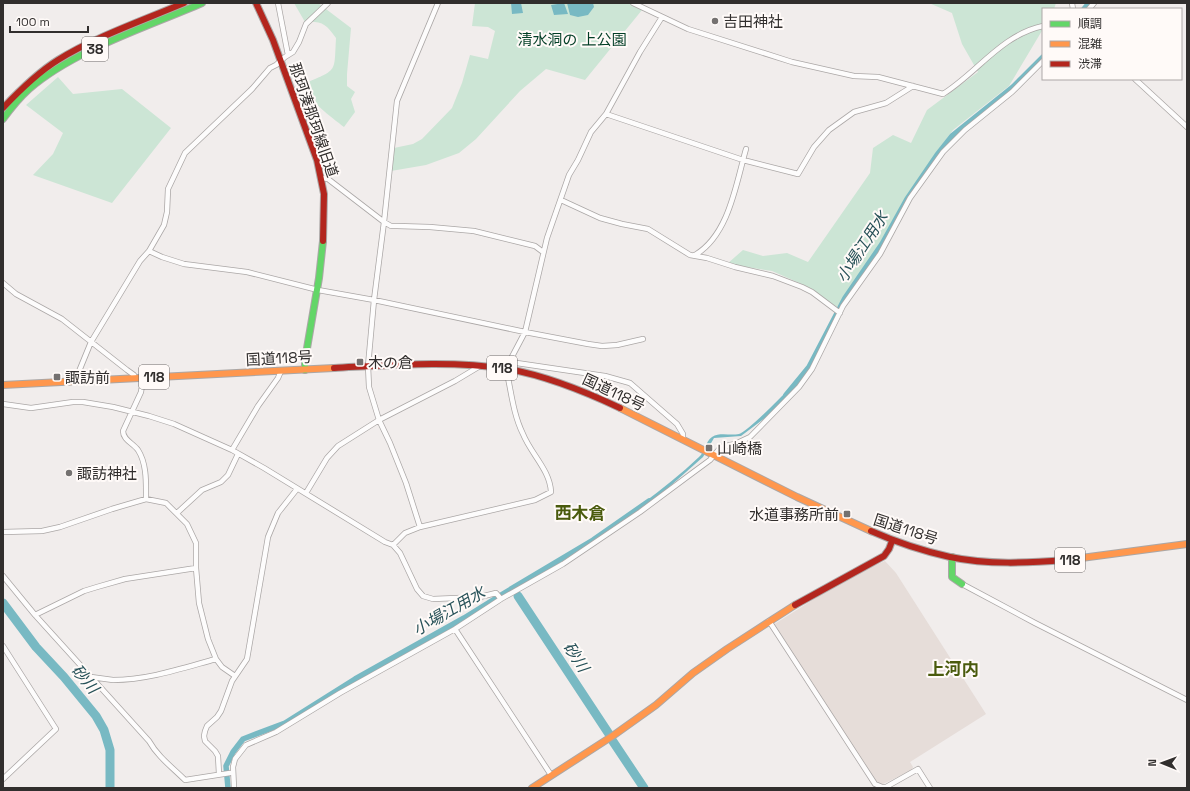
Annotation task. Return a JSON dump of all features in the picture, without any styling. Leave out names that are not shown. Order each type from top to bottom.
[{"type":"main road","name":"38","points":[[3,108],[28,82],[58,60],[88,44],[184,3]]},
{"type":"main road","name":"38","points":[[3,119],[29,90],[57,68],[113,40],[202,3]]},
{"type":"main road","name":"那珂湊那珂線旧道","points":[[256,3],[264,19],[308,135],[322,178],[324,194],[324,238],[318,290],[305,360],[305,370]]},
{"type":"main road","name":"国道118号","points":[[3,385],[368,366],[434,364],[481,365],[506,368],[545,378],[602,398],[856,526],[892,540],[952,557],[1006,563],[1057,562],[1187,544]]},
{"type":"main road","points":[[532,788],[614,735],[656,705],[693,673],[727,648],[806,598],[884,556],[889,549],[892,540]]},
{"type":"main road","points":[[952,557],[950,566],[951,575],[962,584]]},
{"type":"street","points":[[278,3],[288,55]]},
{"type":"street","points":[[75,381],[91,342],[140,261],[149,250],[164,225],[167,212],[168,189],[185,153],[252,89],[270,68],[293,52],[299,42],[306,24],[328,3]]},
{"type":"street","points":[[420,527],[406,483],[379,420],[369,387],[368,366],[374,300],[397,101],[438,3]]},
{"type":"street","points":[[633,3],[688,29],[803,65],[854,76],[878,76],[943,94],[1003,44],[1034,28],[1042,26]]},
{"type":"street","points":[[393,545],[405,533],[420,527],[535,500],[551,492],[551,485],[546,473],[522,434],[506,368],[525,332],[550,226],[569,176],[591,132],[606,114],[640,52],[662,17]]},
{"type":"street","points":[[234,788],[233,767],[235,759],[246,745],[276,732],[340,693],[455,629],[499,596],[563,564],[640,512],[710,460],[721,447],[739,443],[750,437],[799,387],[812,369],[838,312],[880,254],[910,198],[943,152],[965,130],[1012,92],[1042,62]]},
{"type":"street","points":[[1136,80],[1187,127]]},
{"type":"street","points":[[606,114],[743,160],[798,174],[814,147],[829,130],[854,112],[886,103],[913,86]]},
{"type":"street","points":[[695,255],[703,250],[712,240],[723,222],[731,203],[746,149]]},
{"type":"street","points":[[322,178],[328,179],[391,226],[474,231],[535,246],[543,252]]},
{"type":"street","points":[[561,200],[600,218],[648,229],[690,255],[695,255],[773,276],[795,284],[812,292],[838,312]]},
{"type":"street","points":[[149,250],[162,257],[184,264],[248,272],[318,290],[602,346],[617,345],[643,339]]},
{"type":"street","points":[[3,283],[16,294],[62,319],[131,372],[135,378]]},
{"type":"street","points":[[510,362],[605,376],[630,383],[677,424],[683,434],[684,440]]},
{"type":"street","points":[[306,493],[332,450],[379,420],[455,381],[481,365]]},
{"type":"street","points":[[232,450],[258,406],[282,370]]},
{"type":"street","points":[[143,378],[141,392],[123,434],[140,454],[146,478],[146,499]]},
{"type":"street","points":[[3,404],[31,408],[73,402],[84,402],[150,416],[174,424],[232,450],[306,493],[385,542],[393,545],[400,553],[417,589],[423,596],[433,599],[480,597],[490,594],[499,596]]},
{"type":"street","points":[[177,513],[202,490],[221,482],[228,475],[238,454]]},
{"type":"street","points":[[221,774],[218,756],[205,741],[204,736],[207,726],[221,711],[228,689],[247,658],[268,537],[278,513],[297,489]]},
{"type":"street","points":[[3,532],[42,531],[60,527],[146,499],[166,503],[187,524],[196,543],[196,568],[199,603],[208,638],[216,659],[222,667],[235,676]]},
{"type":"street","points":[[35,615],[84,591],[97,587],[125,579],[196,568]]},
{"type":"street","points":[[3,576],[35,615],[92,677],[130,722],[149,741],[159,756],[185,780],[230,773]]},
{"type":"street","points":[[962,584],[1035,623],[1187,700]]},
{"type":"street","points":[[770,621],[875,784],[886,787],[918,769],[930,788]]},
{"type":"street","points":[[455,629],[551,775]]},
{"type":"street","points":[[3,646],[56,729],[3,779]]},
{"type":"street","points":[[92,677],[112,680],[131,679],[171,671],[216,659]]},
{"type":"shaded area","points":[[885,561],[896,573],[986,714],[910,762],[913,767],[912,770],[881,785],[876,782],[773,625],[849,577]]},
{"type":"green space","points":[[294,3],[318,3],[351,28],[347,86],[355,92],[351,99],[355,112],[344,127],[314,102],[307,89],[306,83],[324,75],[332,68],[335,58],[336,38],[323,24],[316,22],[305,22]]},
{"type":"green space","name":"清水洞の 上公園","points":[[475,3],[642,3],[636,7],[642,10],[585,80],[546,69],[520,91],[476,139],[459,153],[426,165],[391,171],[394,148],[413,144],[422,139],[452,108],[462,83],[470,55],[488,59],[495,31],[488,27],[472,26]]},
{"type":"green space","points":[[929,3],[1056,3],[1054,8],[1042,8],[1042,31],[1009,86],[953,130],[908,195],[881,246],[837,307],[806,286],[772,271],[727,264],[743,250],[763,256],[787,253],[808,262],[870,173],[873,148],[893,135],[911,143],[927,110],[978,72],[962,44],[952,13]]},
{"type":"green space","points":[[58,77],[73,94],[122,89],[171,128],[112,203],[33,175],[53,154],[63,133],[26,105]]},
{"type":"water","points":[[511,3],[521,3],[523,13],[512,14]]},
{"type":"water","points":[[564,3],[568,14],[554,15],[551,5]]},
{"type":"water","points":[[567,3],[593,3],[594,7],[588,15],[578,17],[570,15]]},
{"type":"water","points":[[789,389],[792,392],[765,418],[741,436],[714,438],[703,457],[659,496],[644,506],[642,504],[699,457],[712,437],[718,435],[739,434],[743,432]]},
{"type":"waterway","name":"小場江用水","points":[[1085,8],[1089,3]]},
{"type":"waterway","name":"小場江用水","points":[[786,395],[809,367],[845,298],[882,244],[907,199],[937,155],[952,136],[1013,87],[1042,58]]},
{"type":"waterway","name":"小場江用水","points":[[228,788],[226,766],[233,752],[243,739],[285,723],[355,679],[464,618],[593,540],[649,501]]},
{"type":"waterway","name":"砂川","points":[[518,596],[609,734]]},
{"type":"waterway","name":"砂川","points":[[3,603],[36,647],[64,677],[96,716],[104,730],[110,750],[110,788]]},
{"type":"waterway","name":"砂川","points":[[612,740],[644,788]]},
{"type":"traffic: fast","points":[[3,119],[15,103],[29,89],[67,62],[112,40],[202,3]]},
{"type":"traffic: fast","points":[[305,370],[305,360],[319,278],[323,241]]},
{"type":"traffic: fast","points":[[952,557],[952,577],[962,584]]},
{"type":"traffic: slow","points":[[3,385],[334,368]]},
{"type":"traffic: slow","points":[[620,408],[797,497],[871,531]]},
{"type":"traffic: slow","points":[[1066,560],[1187,544]]},
{"type":"traffic: slow","points":[[532,788],[614,735],[656,705],[693,673],[795,605]]},
{"type":"traffic: jam","points":[[3,108],[22,88],[58,60],[104,36],[184,3]]},
{"type":"traffic: jam","points":[[256,3],[273,40],[317,160],[324,194],[323,241]]},
{"type":"traffic: jam","points":[[334,368],[443,364],[487,366],[537,376],[565,385],[620,408]]},
{"type":"traffic: jam","points":[[871,531],[920,549],[964,560],[1008,563],[1066,560]]},
{"type":"traffic: jam","points":[[795,605],[884,556],[892,541]]},
{"type":"place","name":"吉田神社","points":[[715,21]]},
{"type":"place","name":"木の倉","points":[[360,362]]},
{"type":"place","name":"諏訪前","points":[[57,377]]},
{"type":"place","name":"山崎橋","points":[[709,448]]},
{"type":"place","name":"諏訪神社","points":[[69,473]]},
{"type":"place","name":"水道事務所前","points":[[847,514]]},
{"type":"district","name":"西木倉","points":[[580,513]]},
{"type":"district","name":"上河内","points":[[953,669]]}]
